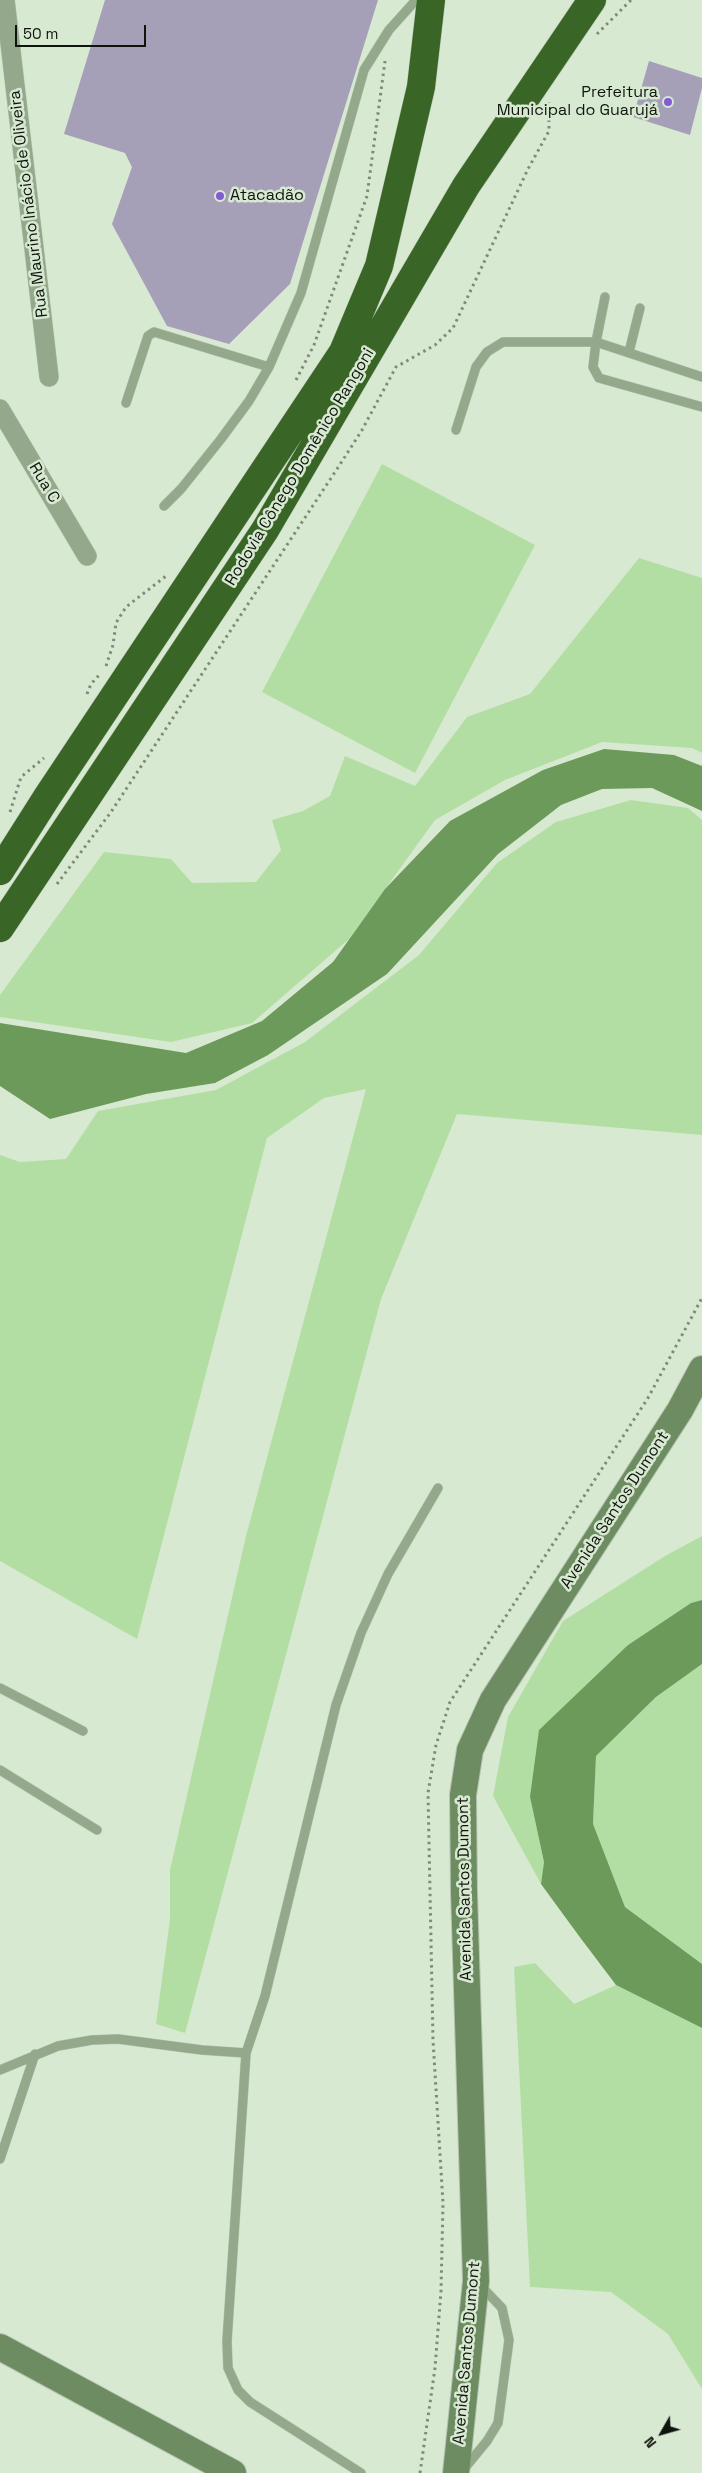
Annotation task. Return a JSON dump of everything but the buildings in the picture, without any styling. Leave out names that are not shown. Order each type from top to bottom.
[{"type":"highway","name":"Rodovia Cônego Domênico Rangoni","points":[[0,870],[47,796],[343,352],[379,266],[421,87],[431,0]]},
{"type":"highway","name":"Rodovia Cônego Domênico Rangoni","points":[[0,928],[265,530],[466,186],[592,0]]},
{"type":"main road","name":"Avenida Santos Dumont","points":[[456,2473],[476,2281],[464,1892],[463,1795],[470,1750],[493,1700],[680,1410],[702,1370]]},
{"type":"main road","points":[[0,2347],[233,2473]]},
{"type":"street","name":"Rua Maurino Inácio de Oliveira","points":[[5,0],[49,378]]},
{"type":"street","name":"Rua C","points":[[0,409],[87,556]]},
{"type":"lane","points":[[164,506],[181,489],[221,439],[249,401],[269,367],[301,293],[364,70],[389,30],[416,0]]},
{"type":"lane","points":[[605,297],[593,367],[599,378],[702,407]]},
{"type":"lane","points":[[629,352],[640,308]]},
{"type":"lane","points":[[126,403],[148,336],[154,332],[269,367]]},
{"type":"lane","points":[[456,430],[476,367],[486,352],[503,342],[596,342],[702,377]]},
{"type":"lane","points":[[361,2473],[250,2402],[238,2390],[228,2368],[227,2341],[246,2053],[265,1996],[336,1705],[368,1616],[388,1574],[438,1488]]},
{"type":"lane","points":[[0,1688],[83,1731]]},
{"type":"lane","points":[[0,1770],[96,1830]]},
{"type":"lane","points":[[0,2070],[35,2054],[67,2045],[118,2039],[202,2050],[246,2053]]},
{"type":"lane","points":[[0,2160],[35,2054]]},
{"type":"lane","points":[[460,2473],[487,2441],[498,2423],[509,2340],[502,2308],[476,2281]]},
{"type":"path","points":[[592,41],[631,0]]},
{"type":"path","points":[[53,889],[64,877],[111,812],[362,430],[396,367],[435,346],[453,328],[528,169],[549,131],[549,101]]},
{"type":"path","points":[[420,2473],[435,2368],[441,2291],[443,2203],[433,2040],[428,1793],[436,1745],[450,1702],[648,1398],[702,1298]]},
{"type":"shaded area","points":[[382,464],[535,545],[415,773],[262,692]]},
{"type":"shaded area","points":[[639,558],[702,578],[702,753],[692,748],[602,742],[505,780],[435,820],[349,939],[252,1023],[171,1042],[0,1017],[0,995],[104,852],[171,859],[192,883],[256,882],[281,850],[272,820],[303,811],[330,796],[345,756],[415,786],[467,717],[530,694]]},
{"type":"shaded area","points":[[604,749],[674,755],[702,766],[702,811],[652,788],[602,789],[561,805],[498,854],[387,974],[268,1055],[215,1083],[146,1094],[50,1119],[0,1086],[0,1023],[186,1053],[262,1021],[333,962],[385,889],[450,821],[543,770]]},
{"type":"shaded area","points":[[631,800],[688,808],[702,820],[702,1135],[457,1114],[381,1299],[185,2033],[156,2024],[170,1919],[170,1870],[246,1536],[366,1089],[324,1098],[267,1138],[137,1639],[0,1561],[0,1155],[20,1162],[66,1159],[98,1111],[216,1090],[305,1042],[419,955],[497,863],[556,822]]},
{"type":"shaded area","points":[[702,1536],[702,1600],[691,1603],[628,1645],[530,1797],[544,1862],[541,1884],[493,1796],[508,1717],[563,1621],[665,1556]]},
{"type":"shaded area","points":[[702,1600],[702,1664],[656,1697],[596,1756],[593,1824],[625,1907],[702,1964],[702,2028],[616,1985],[579,1936],[541,1884],[544,1862],[530,1797],[539,1730],[628,1645],[691,1603]]},
{"type":"shaded area","points":[[702,1664],[702,1964],[625,1907],[593,1825],[596,1756],[656,1697]]},
{"type":"shaded area","points":[[535,1963],[574,2004],[616,1985],[702,2028],[702,2389],[668,2334],[611,2292],[530,2287],[514,1967]]},
{"type":"place","name":"Prefeitura Municipal do Guarujá","points":[[668,102]]},
{"type":"place","name":"Atacadão","points":[[220,196]]}]
